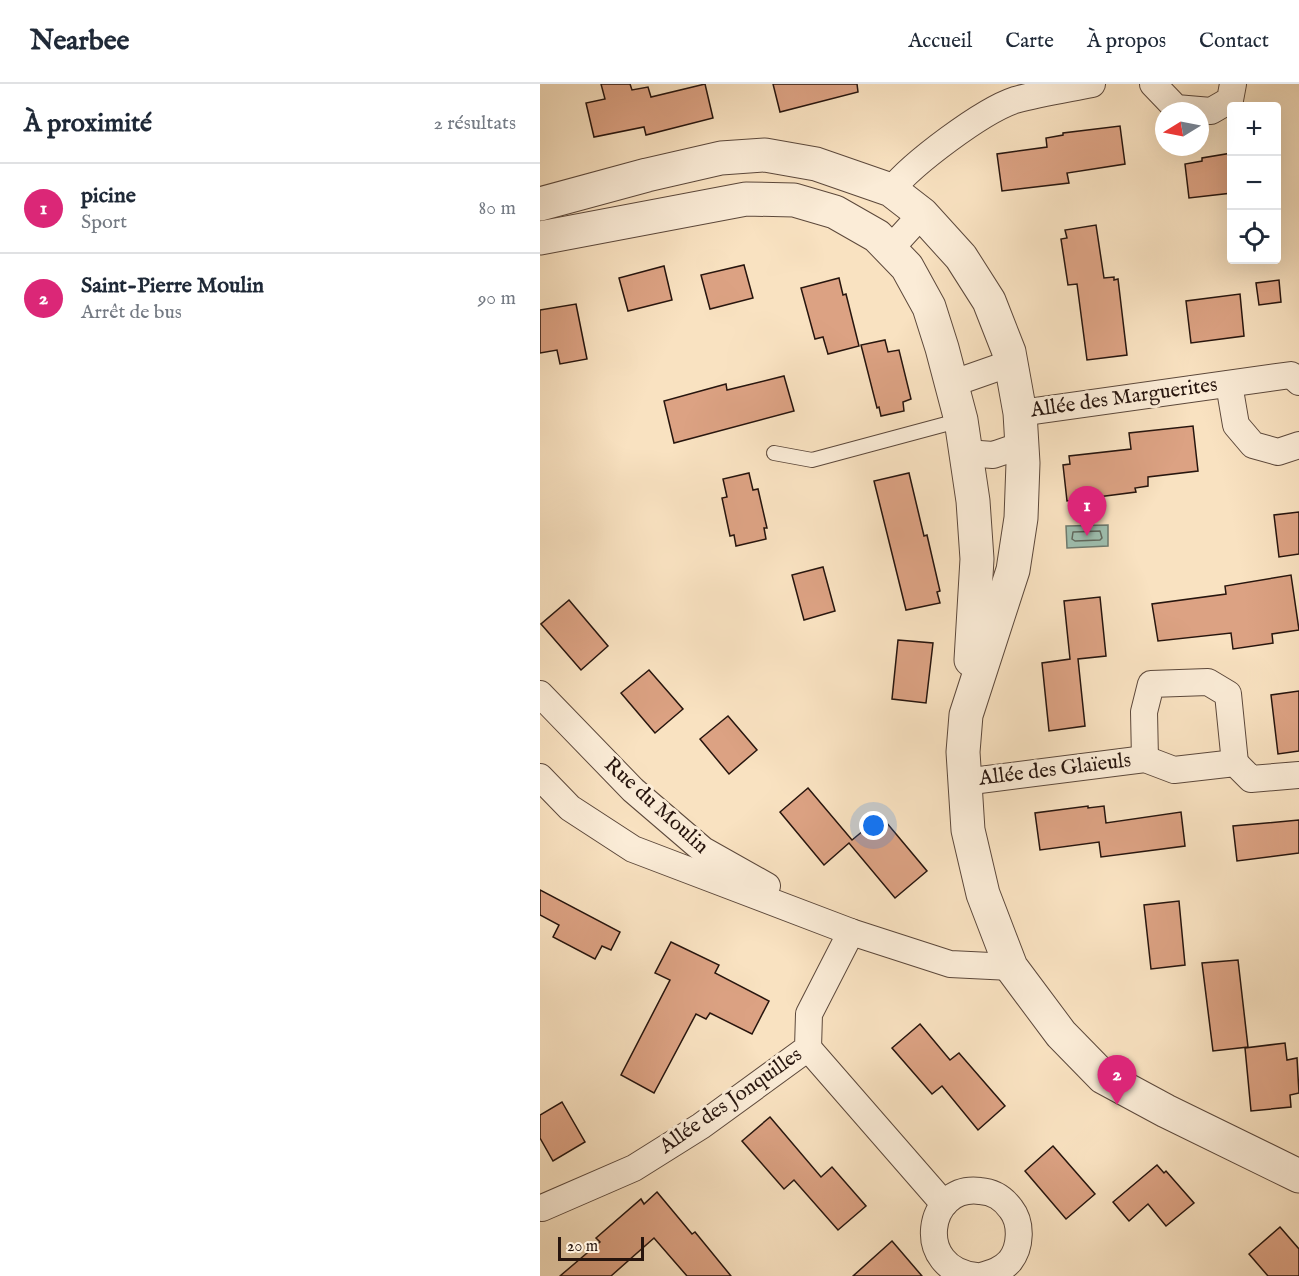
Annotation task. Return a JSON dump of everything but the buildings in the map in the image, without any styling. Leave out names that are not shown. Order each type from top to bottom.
[{"type":"street","points":[[891,190],[906,173],[978,118],[1013,101],[1092,84]]},
{"type":"street","points":[[1153,84],[1176,108],[1211,111],[1230,100],[1233,84]]},
{"type":"street","points":[[540,204],[721,158],[765,155],[816,164],[891,190],[922,214],[961,257],[989,301],[1009,352],[1020,413],[1022,445],[1021,518],[1013,570],[966,716]]},
{"type":"street","points":[[835,212],[846,175]]},
{"type":"street","points":[[540,238],[747,199],[794,200],[835,212],[877,236],[907,267],[929,307],[961,420],[966,453],[973,501],[977,559],[963,752],[968,830],[983,894],[1011,967],[1061,1034],[1103,1077],[1166,1111],[1299,1176]]},
{"type":"street","points":[[890,249],[922,214]]},
{"type":"street","points":[[951,384],[1011,363]]},
{"type":"street","name":"Allée des Marguerites","points":[[1020,413],[1291,375],[1299,382]]},
{"type":"street","name":"Allée des Marguerites","points":[[1229,384],[1236,425],[1252,445],[1278,452],[1299,445]]},
{"type":"street","points":[[966,453],[993,455],[1022,445]]},
{"type":"street","name":"Allée des Glaïeuls","points":[[964,782],[1145,759],[1174,770],[1235,764],[1228,694],[1208,681],[1151,684],[1144,712],[1145,759]]},
{"type":"street","name":"Rue du Moulin","points":[[540,694],[633,790],[703,850],[852,932]]},
{"type":"street","points":[[1235,764],[1251,779],[1299,775]]},
{"type":"street","name":"Rue du Moulin","points":[[540,777],[570,808],[633,849],[852,932],[950,964],[1011,967]]},
{"type":"street","name":"Allée des Jonquilles","points":[[541,1207],[633,1168],[701,1126],[808,1048],[809,1014],[852,932]]},
{"type":"street","points":[[808,1048],[944,1204]]},
{"type":"street","points":[[976,1276],[963,1275],[945,1263],[934,1245],[934,1223],[944,1204],[957,1194],[973,1190],[990,1192],[1005,1200],[1015,1214],[1019,1230],[1017,1247],[1009,1261],[996,1272],[981,1276]]},
{"type":"lane","points":[[774,453],[812,460],[961,420]]},
{"type":"water","points":[[1108,525],[1108,546],[1067,548],[1066,526]]},
{"type":"place","name":"picine","points":[[1087,536]]},
{"type":"place","name":"Saint-Pierre Moulin","points":[[1117,1105]]}]
